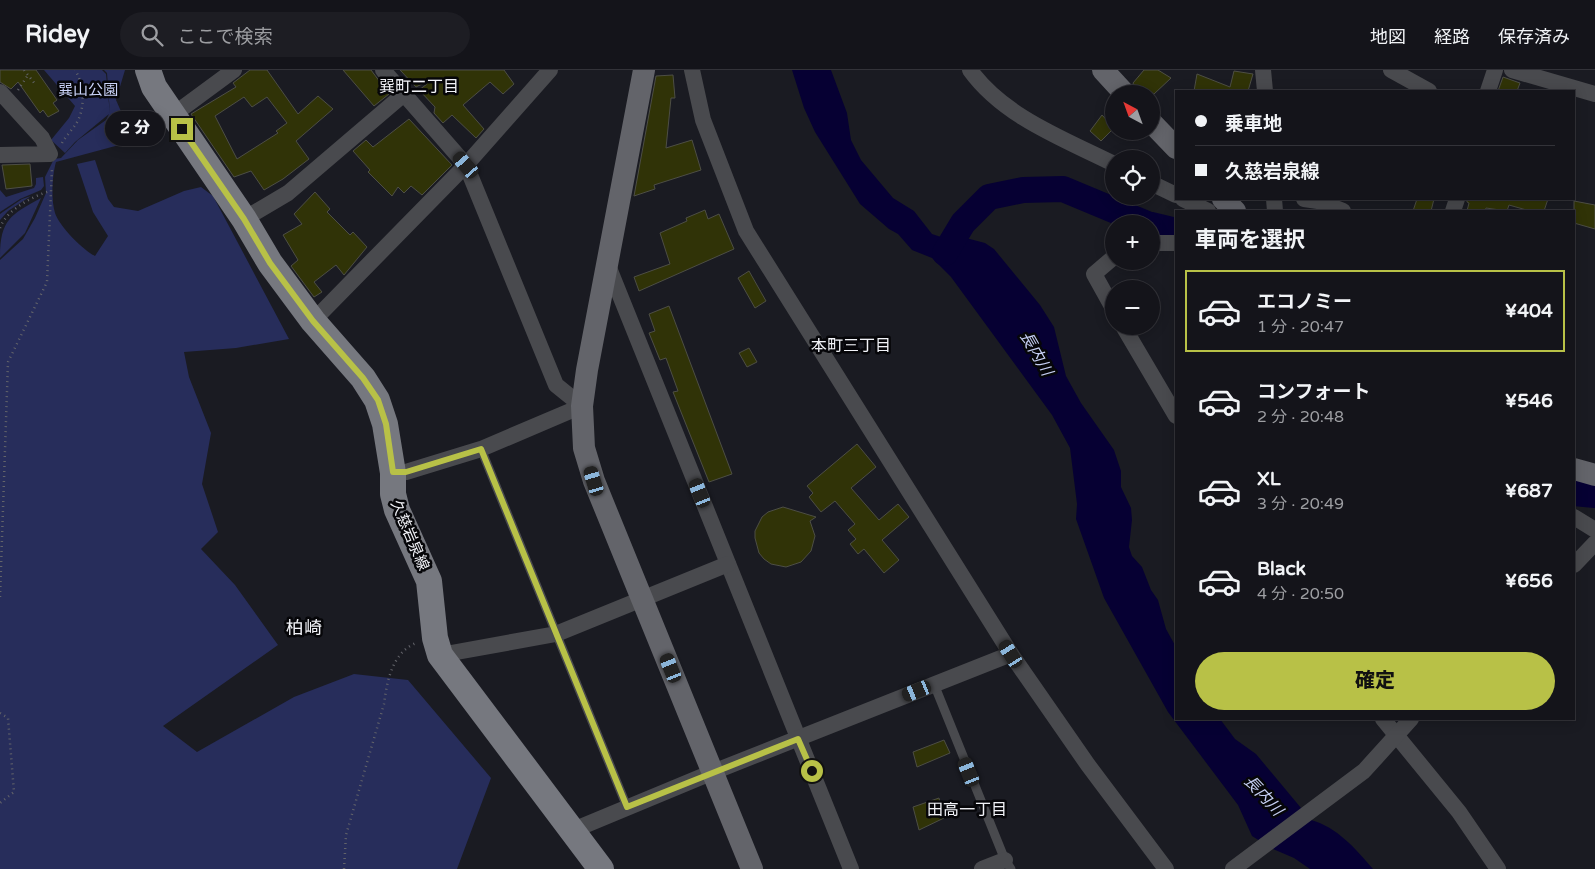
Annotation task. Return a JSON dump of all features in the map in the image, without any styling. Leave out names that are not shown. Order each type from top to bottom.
[{"type":"main road","name":"久慈岩泉線","points":[[148,70],[154,88],[244,219],[270,263],[313,321],[363,378],[378,400],[386,424],[393,472],[393,494],[397,510],[429,582],[437,646]]},
{"type":"main road","points":[[437,646],[571,831],[602,869]]},
{"type":"street","points":[[172,115],[233,70]]},
{"type":"street","points":[[382,70],[466,165],[556,385],[582,406]]},
{"type":"street","points":[[644,70],[607,262],[582,406],[584,448],[594,481],[752,869]]},
{"type":"street","points":[[692,70],[703,120],[746,231],[1011,654],[1088,765],[1166,869]]},
{"type":"street","points":[[970,70],[980,83],[1011,110],[1039,127],[1105,160]]},
{"type":"street","points":[[1103,70],[1117,85]]},
{"type":"street","points":[[1265,90],[1262,70],[1270,70]]},
{"type":"street","points":[[1391,70],[1427,90]]},
{"type":"street","points":[[1488,90],[1495,70]]},
{"type":"street","points":[[1512,70],[1562,77],[1595,94]]},
{"type":"street","points":[[313,321],[466,165],[542,72]]},
{"type":"street","points":[[0,92],[42,138],[50,154],[0,155]]},
{"type":"street","points":[[244,219],[288,193],[404,94]]},
{"type":"street","points":[[1160,131],[1175,147]]},
{"type":"street","points":[[1160,187],[1175,195]]},
{"type":"street","points":[[1185,200],[1206,210]]},
{"type":"street","points":[[1224,200],[1234,210]]},
{"type":"street","points":[[1311,200],[1340,210]]},
{"type":"street","points":[[1160,242],[1175,243]]},
{"type":"street","points":[[607,262],[851,869]]},
{"type":"street","points":[[1105,265],[1094,274],[1105,294]]},
{"type":"street","points":[[1128,335],[1175,414]]},
{"type":"street","points":[[393,472],[406,472],[481,449],[582,406]]},
{"type":"street","points":[[1575,470],[1595,475]]},
{"type":"street","points":[[1575,517],[1595,530]]},
{"type":"street","points":[[1575,564],[1595,543]]},
{"type":"street","points":[[437,646],[556,634],[728,564]]},
{"type":"street","points":[[571,831],[713,772],[1011,654]]},
{"type":"street","points":[[1384,720],[1459,812],[1498,869]]},
{"type":"street","points":[[1233,869],[1364,771],[1395,735],[1411,720]]},
{"type":"street","points":[[982,869],[1008,865]]},
{"type":"lane","points":[[481,449],[627,807]]},
{"type":"lane","points":[[934,684],[1008,865]]},
{"type":"path","points":[[24,70],[35,84]]},
{"type":"path","points":[[58,149],[82,112],[82,81],[76,70]]},
{"type":"path","points":[[19,90],[28,75]]},
{"type":"path","points":[[0,597],[8,362],[47,282],[52,164]]},
{"type":"path","points":[[0,228],[2,221],[15,209],[50,191]]},
{"type":"path","points":[[344,869],[346,835],[384,704],[386,682],[397,657],[413,643],[437,646]]},
{"type":"path","points":[[0,713],[8,718],[14,792],[0,803]]},
{"type":"green space","name":"巽山公園","points":[[44,70],[102,70],[106,74],[110,114],[107,73],[104,70],[125,70],[116,100],[134,141],[56,162],[52,188],[55,213],[72,237],[84,249],[95,256],[108,236],[93,212],[77,164],[95,160],[108,199],[114,207],[138,211],[184,191],[201,187],[213,196],[289,339],[236,348],[184,352],[189,377],[211,433],[202,484],[218,532],[201,549],[235,585],[278,645],[163,726],[197,752],[294,697],[354,674],[408,680],[491,778],[457,869],[0,869],[0,260],[23,239],[35,218],[46,193],[45,177],[54,159],[61,158],[78,140],[106,120],[109,114],[75,142],[65,153],[51,140],[69,118],[75,106]]},
{"type":"green space","points":[[43,177],[44,186],[41,190],[20,199],[0,212],[0,190],[6,197],[34,188],[36,178]]},
{"type":"green space","points":[[31,196],[8,211],[0,220],[0,214],[22,199]]},
{"type":"green space","points":[[41,198],[25,233],[0,258],[2,235],[9,220],[14,214]]},
{"type":"water","name":"長内川","points":[[792,70],[831,70],[847,113],[851,140],[861,160],[893,198],[914,211],[932,234],[944,238],[966,238],[985,243],[994,249],[1040,305],[1054,327],[1066,376],[1081,403],[1114,450],[1121,471],[1121,487],[1131,508],[1132,520],[1129,547],[1132,556],[1142,567],[1151,590],[1158,600],[1166,629],[1175,645],[1175,720],[1221,720],[1235,739],[1256,754],[1311,820],[1338,833],[1373,869],[1310,869],[1294,858],[1273,849],[1252,836],[1238,805],[1168,712],[1104,598],[1076,519],[1077,504],[1070,448],[1052,415],[951,277],[932,258],[912,250],[898,234],[889,229],[860,204],[815,132],[804,108]]},
{"type":"building","points":[[0,70],[36,70],[57,100],[53,103],[59,111],[48,117],[43,110],[40,113],[18,82],[11,89],[0,82]]},
{"type":"building","points":[[250,70],[267,70],[298,114],[318,96],[333,109],[296,141],[309,159],[283,179],[264,190],[251,171],[234,177],[191,114],[236,87],[233,83]],"holes":[[[244,97],[252,107],[267,97],[287,123],[276,131],[278,133],[237,159],[215,116]]]},
{"type":"building","points":[[343,70],[371,70],[389,94],[374,106]]},
{"type":"building","points":[[400,70],[504,70],[514,84],[503,94],[490,82],[463,105],[484,129],[476,138],[452,115],[443,123],[434,113],[435,107],[419,90],[427,84],[426,82],[416,87]]},
{"type":"building","points":[[1144,70],[1158,70],[1171,78],[1160,88],[1160,85],[1134,85],[1133,83]]},
{"type":"building","points":[[1234,71],[1253,74],[1248,90],[1194,90],[1197,74],[1230,87]]},
{"type":"building","points":[[673,75],[675,98],[671,98],[666,148],[692,140],[701,170],[654,185],[655,189],[634,196],[656,76]]},
{"type":"building","points":[[1503,77],[1520,83],[1517,90],[1498,90]]},
{"type":"building","points":[[1102,115],[1105,118],[1105,137],[1101,141],[1090,131]]},
{"type":"building","points":[[409,119],[452,165],[422,195],[411,186],[404,193],[398,187],[392,196],[368,172],[370,170],[353,151],[366,140],[373,147]]},
{"type":"building","points":[[30,164],[32,186],[6,189],[2,165]]},
{"type":"building","points":[[315,192],[330,209],[327,212],[350,235],[353,232],[367,247],[344,275],[336,265],[314,282],[322,292],[314,297],[291,266],[298,260],[283,235],[302,224],[294,214]]},
{"type":"building","points":[[1417,200],[1434,200],[1431,210],[1413,210]]},
{"type":"building","points":[[1467,200],[1548,200],[1544,210],[1526,210],[1509,205],[1507,210],[1486,208],[1485,210],[1467,210],[1469,203]]},
{"type":"building","points":[[1574,201],[1595,205],[1595,229],[1575,223]]},
{"type":"building","points":[[705,210],[708,219],[719,214],[734,249],[639,291],[634,277],[670,264],[660,233],[687,221],[686,218]]},
{"type":"building","points":[[749,271],[766,301],[755,308],[738,278]]},
{"type":"building","points":[[669,306],[732,474],[709,482],[673,392],[678,391],[666,358],[660,360],[649,333],[655,331],[649,314]]},
{"type":"building","points":[[749,348],[757,362],[747,367],[739,353]]},
{"type":"building","points":[[857,444],[876,467],[851,488],[879,520],[898,504],[909,517],[882,540],[899,560],[884,573],[864,549],[858,554],[850,544],[856,539],[848,530],[855,524],[835,501],[821,512],[809,497],[813,493],[807,486]]},
{"type":"building","points":[[783,507],[816,517],[810,521],[815,536],[811,551],[801,562],[786,567],[771,564],[764,559],[759,553],[755,538],[755,531],[762,517],[768,512]]},
{"type":"building","points":[[944,740],[950,753],[917,767],[913,752]]},
{"type":"building","points":[[939,798],[944,818],[919,830],[913,807]]},
{"type":"waterway","points":[[945,253],[963,223],[989,197],[1023,190],[1063,189],[1125,215]]},
{"type":"waterway","points":[[1160,227],[1175,231]]},
{"type":"waterway","points":[[1575,493],[1595,495]]},
{"type":"district","name":"巽町二丁目","points":[[419,86]]},
{"type":"district","name":"本町三丁目","points":[[851,345]]},
{"type":"district","name":"柏崎","points":[[304,628]]},
{"type":"district","name":"田高一丁目","points":[[967,809]]},
{"type":"route","points":[[182,129],[244,219],[270,263],[313,321],[363,378],[378,400],[386,424],[393,472],[406,472],[481,449],[627,807],[798,739],[812,771]]}]
